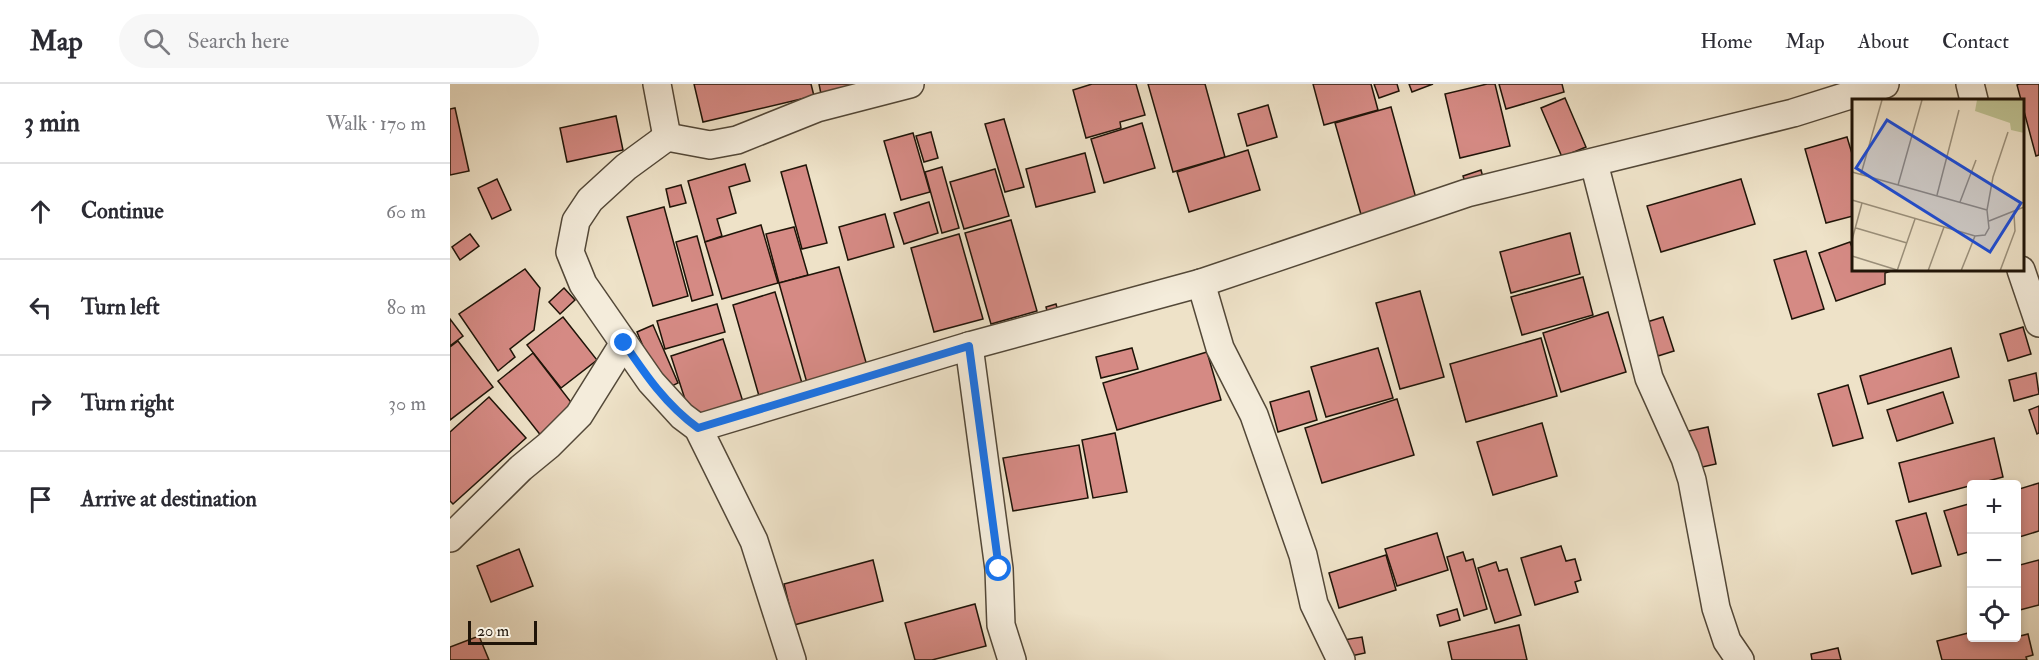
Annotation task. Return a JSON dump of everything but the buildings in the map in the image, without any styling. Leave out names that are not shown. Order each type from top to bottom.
[{"type":"street","points":[[657,84],[667,138]]},
{"type":"street","points":[[792,660],[754,541],[698,428],[682,416],[651,382],[584,284],[570,252],[576,221],[590,200],[626,167],[667,138],[711,144],[737,140],[817,108],[910,84]]},
{"type":"street","points":[[698,428],[969,346],[1201,283],[1467,193],[1792,113],[1885,84]]},
{"type":"street","points":[[1970,84],[1974,99]]},
{"type":"street","points":[[1594,163],[1649,378],[1685,458],[1692,480],[1716,608],[1727,641],[1740,660]]},
{"type":"street","points":[[2022,272],[2039,323]]},
{"type":"street","points":[[1201,283],[1220,348],[1254,415],[1299,544],[1314,604],[1341,660]]},
{"type":"street","points":[[450,536],[579,415],[624,343]]},
{"type":"street","points":[[969,346],[999,569],[1001,625],[1012,660]]},
{"type":"route","points":[[624,343],[651,382],[682,416],[698,428],[969,346],[999,569]]}]
